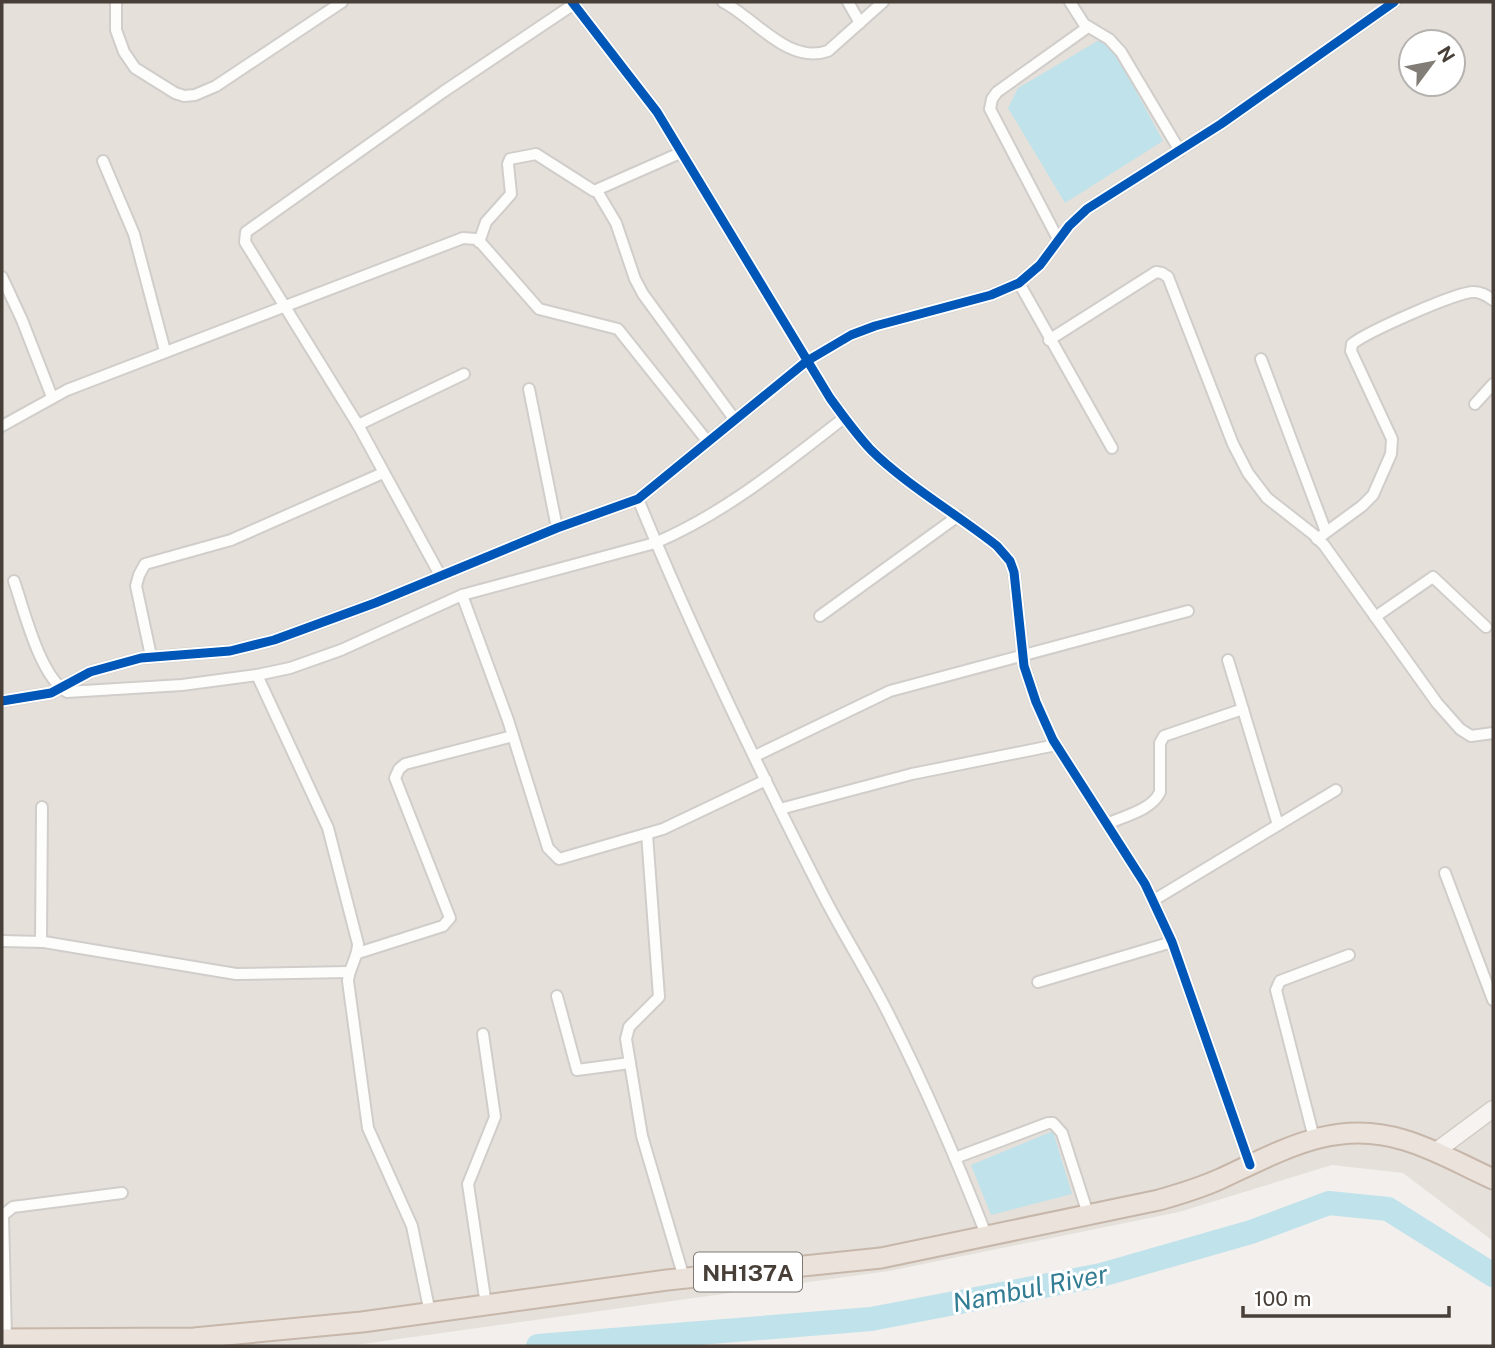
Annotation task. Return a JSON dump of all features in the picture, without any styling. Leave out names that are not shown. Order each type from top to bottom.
[{"type":"highway","name":"NH137A","points":[[4,1338],[194,1338],[362,1322],[684,1279],[842,1264],[987,1237],[1159,1200],[1192,1191],[1297,1143],[1348,1132],[1375,1133],[1405,1140],[1493,1179]]},
{"type":"highway","name":"NH137A","points":[[1471,1169],[1493,1191]]},
{"type":"street","points":[[116,2],[116,30],[124,52],[135,68],[184,96],[195,95],[216,86],[342,2]]},
{"type":"street","points":[[848,2],[860,23]]},
{"type":"street","points":[[728,3],[781,43],[809,55],[828,51],[883,2]]},
{"type":"street","points":[[1070,2],[1088,27],[1109,39],[1121,52],[1180,151]]},
{"type":"street","points":[[2,701],[48,694],[90,672],[151,656],[230,651],[274,640],[638,499],[807,361],[851,335],[991,295],[1019,283],[1040,265],[1058,239],[1087,209],[1180,151],[1394,2]]},
{"type":"street","points":[[440,575],[358,425],[246,242],[246,232],[573,3],[637,84],[844,418],[871,450],[897,473],[997,546],[1010,561],[1014,572],[1023,657],[1036,702],[1056,745],[1154,900],[1172,942],[1250,1165]]},
{"type":"street","points":[[1058,239],[1000,130],[990,104],[997,92],[1088,27]]},
{"type":"street","points":[[479,242],[486,222],[512,194],[508,163],[510,159],[536,154],[590,190],[597,191],[680,153]]},
{"type":"street","points":[[103,161],[134,234],[166,351]]},
{"type":"street","points":[[597,191],[619,229],[635,279],[643,294],[735,420]]},
{"type":"street","points":[[2,426],[52,397],[463,238],[479,242],[539,309],[618,329],[709,442]]},
{"type":"street","points":[[1049,340],[1156,272],[1168,277],[1233,444],[1248,473],[1267,498],[1322,535]]},
{"type":"street","points":[[2,276],[52,397]]},
{"type":"street","points":[[1019,283],[1112,448]]},
{"type":"street","points":[[1322,535],[1373,495],[1393,446],[1351,351],[1352,344],[1453,297],[1471,292],[1486,295],[1493,300]]},
{"type":"street","points":[[1261,359],[1322,535],[1375,617],[1437,703],[1460,729],[1471,736],[1493,733]]},
{"type":"street","points":[[358,425],[464,374]]},
{"type":"street","points":[[1475,404],[1493,384]]},
{"type":"street","points":[[529,389],[558,528]]},
{"type":"street","points":[[14,580],[47,671],[59,688],[70,693],[182,685],[257,675],[290,668],[341,650],[462,595],[656,543],[720,511],[844,418]]},
{"type":"street","points":[[151,656],[136,586],[145,564],[232,540],[383,473]]},
{"type":"street","points":[[638,499],[725,696],[780,809],[841,931],[890,1016],[955,1158],[987,1237]]},
{"type":"street","points":[[820,616],[958,516]]},
{"type":"street","points":[[1375,617],[1433,577],[1486,627]]},
{"type":"street","points":[[462,595],[513,736],[548,848],[559,859],[663,829],[766,780]]},
{"type":"street","points":[[755,756],[882,694],[1188,611]]},
{"type":"street","points":[[1228,660],[1278,825]]},
{"type":"street","points":[[257,675],[328,828],[358,944],[358,953],[348,981],[365,1115],[372,1140],[412,1226],[430,1313]]},
{"type":"street","points":[[1107,824],[1150,804],[1158,797],[1160,743],[1164,736],[1243,709]]},
{"type":"street","points":[[358,953],[443,926],[450,918],[395,778],[396,773],[405,764],[513,736]]},
{"type":"street","points":[[780,809],[912,774],[1056,745]]},
{"type":"street","points":[[1154,900],[1336,790]]},
{"type":"street","points":[[41,942],[42,807]]},
{"type":"street","points":[[647,834],[659,997],[627,1030],[626,1039],[642,1136],[684,1279]]},
{"type":"street","points":[[1445,873],[1493,997]]},
{"type":"street","points":[[2,941],[41,942],[236,974],[349,972]]},
{"type":"street","points":[[1038,982],[1172,942]]},
{"type":"street","points":[[1314,1138],[1276,990],[1280,981],[1349,955]]},
{"type":"street","points":[[556,996],[578,1070],[581,1072],[630,1063]]},
{"type":"street","points":[[483,1034],[495,1117],[468,1184],[486,1305]]},
{"type":"street","points":[[1435,1152],[1493,1109]]},
{"type":"street","points":[[955,1158],[1053,1123],[1062,1133],[1088,1214]]},
{"type":"street","points":[[4,1338],[2,1215],[9,1209],[122,1193]]},
{"type":"shaded area","points":[[2,2],[1493,2],[1493,1241],[1403,1173],[1332,1165],[1179,1212],[889,1271],[348,1346],[2,1346]]},
{"type":"water","points":[[1101,39],[1109,41],[1163,141],[1065,203],[1008,108],[1018,88]]},
{"type":"water","points":[[1053,1131],[1072,1194],[991,1215],[971,1165]]},
{"type":"waterway","name":"Nambul River","points":[[538,1346],[871,1319],[1101,1275],[1251,1232],[1329,1203],[1388,1209],[1493,1275]]},
{"type":"cycle path","points":[[572,2],[657,112],[830,398],[850,425],[885,463],[997,546],[1010,561],[1014,572],[1024,666],[1036,702],[1053,740],[1145,884],[1172,942],[1250,1165]]},
{"type":"cycle path","points":[[2,701],[51,693],[90,672],[141,658],[230,651],[274,640],[375,603],[557,528],[638,499],[807,361],[851,335],[991,295],[1019,283],[1040,265],[1069,226],[1087,209],[1221,124],[1394,2]]}]
